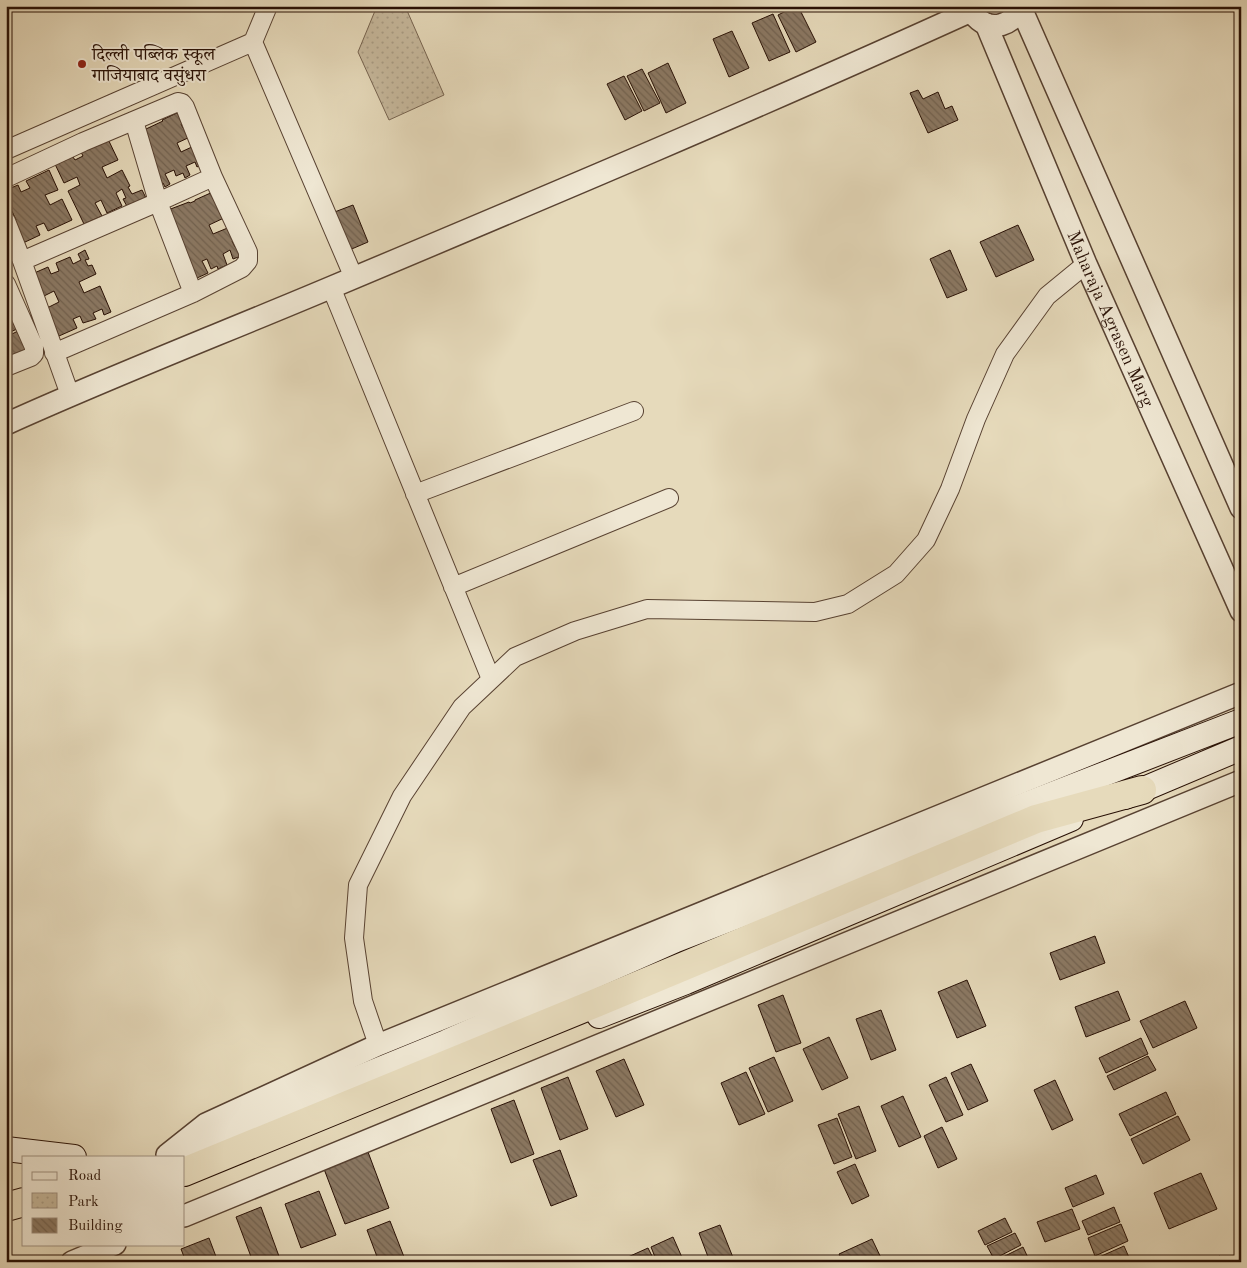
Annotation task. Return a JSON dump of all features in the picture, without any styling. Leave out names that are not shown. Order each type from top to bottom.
[{"type":"highway","points":[[185,1172],[596,1003],[1036,819],[1142,790]]},
{"type":"highway","points":[[6,1207],[22,1203]]},
{"type":"main road","points":[[178,1156],[223,1133],[446,1042],[676,940],[1241,721]]},
{"type":"main road","points":[[185,1183],[229,1167],[456,1072],[686,982],[1241,748]]},
{"type":"main road","points":[[6,1149],[66,1156]]},
{"type":"main road","points":[[6,1196],[22,1196]]},
{"type":"street","points":[[6,150],[253,42],[268,6]]},
{"type":"street","points":[[6,424],[70,395],[331,288],[975,14],[995,26],[1003,25],[1017,15],[1021,7]]},
{"type":"street","points":[[1021,7],[1241,508]]},
{"type":"street","name":"Maharaja Agrasen Marg","points":[[975,14],[1241,610]]},
{"type":"street","points":[[253,42],[354,278]]},
{"type":"street","points":[[6,178],[83,142],[178,102],[182,103],[213,177],[248,252],[248,261],[242,268],[193,293],[54,353]]},
{"type":"street","points":[[134,122],[158,202],[193,293]]},
{"type":"street","points":[[22,261],[213,177]]},
{"type":"street","points":[[6,221],[70,395]]},
{"type":"street","points":[[378,1045],[363,1001],[354,938],[358,885],[402,796],[462,707],[515,657],[576,631],[647,609],[814,612],[848,604],[896,574],[926,540],[950,489],[976,419],[1005,354],[1047,296],[1086,264]]},
{"type":"street","points":[[6,284],[34,347],[34,354],[31,357],[6,367]]},
{"type":"street","points":[[331,288],[491,679]]},
{"type":"street","points":[[415,494],[634,411]]},
{"type":"street","points":[[453,587],[669,498]]},
{"type":"street","points":[[166,1156],[206,1124],[378,1045],[1241,693]]},
{"type":"street","points":[[185,1216],[1241,781]]},
{"type":"street","points":[[72,1262],[110,1246]]},
{"type":"green space","points":[[377,6],[405,6],[444,95],[389,120],[358,52]]},
{"type":"building","points":[[798,6],[816,42],[796,52],[778,15]]},
{"type":"building","points":[[773,14],[790,52],[769,61],[752,23]]},
{"type":"building","points":[[732,31],[749,68],[729,77],[713,39]]},
{"type":"building","points":[[668,63],[686,103],[666,113],[648,73]]},
{"type":"building","points":[[642,69],[660,103],[644,111],[627,76]]},
{"type":"building","points":[[624,76],[642,111],[625,120],[607,84]]},
{"type":"building","points":[[918,90],[923,99],[938,92],[945,109],[952,106],[958,120],[928,133],[910,93]]},
{"type":"building","points":[[179,112],[184,123],[181,124],[183,128],[186,127],[190,137],[177,143],[181,152],[194,146],[202,164],[197,167],[195,162],[186,166],[190,175],[185,178],[183,173],[176,176],[174,170],[165,174],[170,184],[165,187],[163,183],[159,184],[140,131]]},
{"type":"building","points":[[107,137],[118,160],[102,167],[107,178],[122,170],[132,194],[142,190],[147,200],[129,210],[123,199],[126,198],[122,189],[116,193],[122,206],[107,213],[101,200],[95,203],[102,216],[84,224],[68,191],[80,185],[77,177],[64,183],[54,162],[71,154],[75,160],[83,156],[80,150]]},
{"type":"building","points":[[49,170],[58,190],[45,195],[50,205],[62,199],[72,220],[48,231],[44,223],[36,226],[40,235],[23,243],[13,221],[16,220],[11,209],[8,211],[6,208],[6,190],[18,185],[21,192],[30,188],[26,181]]},
{"type":"building","points":[[215,191],[226,217],[209,225],[213,234],[230,227],[236,239],[232,241],[235,247],[237,246],[241,256],[233,259],[230,250],[223,254],[227,265],[218,269],[217,266],[211,269],[207,259],[202,261],[208,273],[197,278],[196,276],[191,277],[181,249],[185,247],[181,238],[176,240],[168,210],[195,201]]},
{"type":"building","points":[[353,205],[368,242],[347,251],[332,213]]},
{"type":"building","points":[[1018,225],[1034,260],[996,277],[980,242]]},
{"type":"building","points":[[85,250],[89,259],[85,260],[88,266],[92,265],[96,274],[79,282],[84,293],[100,286],[111,312],[104,315],[102,309],[93,313],[96,319],[83,323],[80,316],[73,319],[77,328],[59,336],[47,308],[59,302],[54,291],[42,297],[32,274],[48,267],[51,274],[59,271],[56,263],[70,257],[73,264],[81,260],[78,254]]},
{"type":"building","points":[[950,250],[967,290],[947,298],[930,259]]},
{"type":"building","points":[[9,310],[17,329],[6,334],[6,312]]},
{"type":"building","points":[[18,331],[27,351],[6,360],[6,337]]},
{"type":"building","points":[[1095,936],[1105,963],[1060,980],[1050,953]]},
{"type":"building","points":[[967,980],[986,1026],[957,1038],[938,992]]},
{"type":"building","points":[[1118,991],[1130,1020],[1086,1037],[1075,1007]]},
{"type":"building","points":[[783,995],[801,1043],[776,1052],[758,1005]]},
{"type":"building","points":[[1185,1001],[1197,1028],[1153,1048],[1140,1021]]},
{"type":"building","points":[[881,1010],[896,1050],[871,1060],[856,1019]]},
{"type":"building","points":[[829,1037],[848,1078],[822,1090],[803,1049]]},
{"type":"building","points":[[1141,1038],[1148,1054],[1106,1073],[1099,1058]]},
{"type":"building","points":[[1148,1056],[1156,1070],[1114,1090],[1107,1076]]},
{"type":"building","points":[[774,1057],[793,1101],[768,1112],[749,1068]]},
{"type":"building","points":[[624,1059],[644,1105],[616,1117],[596,1071]]},
{"type":"building","points":[[971,1064],[988,1101],[968,1110],[951,1073]]},
{"type":"building","points":[[746,1072],[765,1114],[739,1125],[721,1083]]},
{"type":"building","points":[[568,1077],[588,1129],[560,1140],[541,1088]]},
{"type":"building","points":[[946,1077],[963,1115],[946,1122],[929,1085]]},
{"type":"building","points":[[1055,1080],[1073,1120],[1052,1130],[1034,1090]]},
{"type":"building","points":[[1166,1092],[1176,1114],[1130,1136],[1119,1114]]},
{"type":"building","points":[[903,1096],[921,1137],[899,1147],[881,1106]]},
{"type":"building","points":[[514,1100],[534,1154],[511,1163],[491,1109]]},
{"type":"building","points":[[859,1106],[876,1151],[856,1159],[838,1114]]},
{"type":"building","points":[[1178,1116],[1190,1140],[1143,1164],[1131,1139]]},
{"type":"building","points":[[837,1118],[852,1157],[834,1164],[818,1125]]},
{"type":"building","points":[[942,1127],[957,1159],[938,1168],[924,1136]]},
{"type":"building","points":[[560,1150],[577,1196],[551,1206],[533,1160]]},
{"type":"building","points":[[368,1152],[389,1208],[345,1224],[324,1169]]},
{"type":"building","points":[[855,1164],[869,1196],[852,1204],[837,1172]]},
{"type":"building","points":[[1201,1173],[1217,1209],[1169,1229],[1154,1193]]},
{"type":"building","points":[[1096,1175],[1104,1194],[1073,1207],[1065,1188]]},
{"type":"building","points":[[319,1191],[336,1235],[301,1248],[285,1204]]},
{"type":"building","points":[[261,1207],[280,1259],[273,1262],[253,1262],[236,1217]]},
{"type":"building","points":[[1114,1207],[1120,1222],[1088,1235],[1082,1221]]},
{"type":"building","points":[[1072,1209],[1080,1229],[1045,1242],[1037,1222]]},
{"type":"building","points":[[1005,1218],[1012,1232],[985,1245],[978,1231]]},
{"type":"building","points":[[390,1221],[406,1262],[379,1262],[367,1230]]},
{"type":"building","points":[[1121,1224],[1128,1241],[1095,1256],[1088,1238]]},
{"type":"building","points":[[720,1225],[734,1260],[710,1262],[699,1233]]},
{"type":"building","points":[[1015,1233],[1021,1245],[994,1259],[987,1246]]},
{"type":"building","points":[[673,1237],[684,1262],[657,1262],[651,1247]]},
{"type":"building","points":[[209,1238],[218,1262],[186,1262],[181,1249]]},
{"type":"building","points":[[872,1239],[883,1262],[843,1262],[839,1254]]},
{"type":"building","points":[[1124,1246],[1131,1262],[1099,1262],[1097,1258]]},
{"type":"building","points":[[1023,1247],[1030,1262],[993,1262]]},
{"type":"building","points":[[648,1248],[655,1262],[631,1262],[628,1257]]},
{"type":"building","points":[[1220,1256],[1222,1262],[1205,1262]]},
{"type":"place","name":"दिल्ली पब्लिक स्कूल गाजियाबाद वसुंधरा","points":[[82,64]]}]
